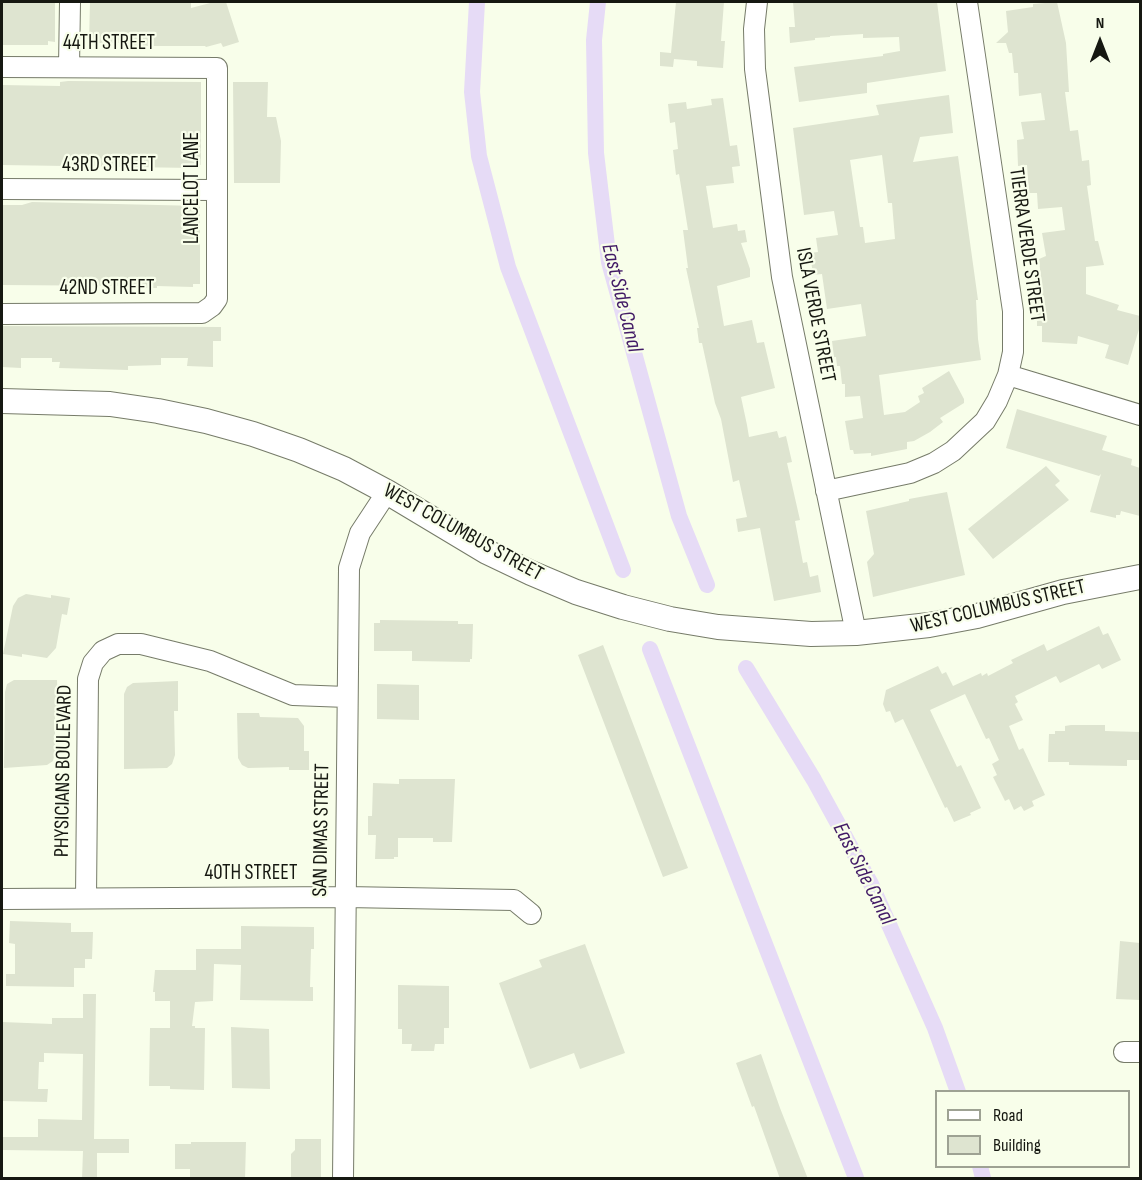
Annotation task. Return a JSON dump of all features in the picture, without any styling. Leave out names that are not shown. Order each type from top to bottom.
[{"type":"main road","name":"WEST COLUMBUS STREET","points":[[2,401],[110,404],[158,411],[254,434],[344,469],[487,552],[576,592],[670,619],[718,627],[811,634],[856,633],[929,626],[977,616],[1063,592],[1140,577]]},
{"type":"street","points":[[69,67],[70,2]]},
{"type":"street","name":"ISLA VERDE STREET","points":[[757,2],[754,29],[755,69],[778,256],[856,633]]},
{"type":"street","name":"TIERRA VERDE STREET","points":[[826,491],[910,473],[934,463],[953,451],[985,421],[1008,375],[1013,352],[1013,311],[967,2]]},
{"type":"street","name":"44TH STREET","points":[[2,67],[216,68]]},
{"type":"street","name":"LANCELOT LANE","points":[[212,306],[217,299],[216,68]]},
{"type":"street","name":"43RD STREET","points":[[2,189],[216,190]]},
{"type":"street","name":"42ND STREET","points":[[2,314],[202,313],[212,306]]},
{"type":"street","points":[[1008,375],[1140,415]]},
{"type":"street","name":"SAN DIMAS STREET","points":[[343,1179],[349,568],[360,533],[387,492]]},
{"type":"street","name":"PHYSICIANS BOULEVARD","points":[[86,898],[88,679],[93,663],[103,651],[118,644],[141,644],[210,661],[293,695],[347,697]]},
{"type":"street","name":"40TH STREET","points":[[2,898],[346,897],[514,900],[531,914]]},
{"type":"building","points":[[2,2],[55,3],[55,42],[48,41],[48,45],[2,45]]},
{"type":"building","points":[[90,2],[191,2],[191,8],[214,2],[226,2],[239,42],[223,47],[221,43],[206,47],[89,43]]},
{"type":"building","points":[[676,2],[724,2],[721,41],[725,41],[723,68],[697,66],[697,61],[674,59],[673,67],[660,66],[660,52],[671,53]]},
{"type":"building","points":[[793,2],[937,2],[946,71],[867,83],[867,93],[799,102],[794,67],[883,56],[883,54],[900,51],[899,37],[863,38],[863,34],[830,36],[790,43],[789,27],[795,27]]},
{"type":"building","points":[[1057,2],[1066,43],[1069,92],[1065,92],[1070,131],[1078,130],[1082,161],[1089,160],[1091,185],[1087,186],[1095,241],[1098,241],[1104,265],[1086,267],[1086,294],[1119,305],[1117,310],[1140,316],[1140,326],[1128,365],[1105,358],[1109,345],[1078,336],[1077,344],[1042,342],[1042,326],[1037,326],[1037,280],[1041,280],[1039,259],[1046,256],[1042,233],[1065,230],[1062,207],[1038,209],[1037,193],[1029,193],[1027,165],[1018,166],[1017,140],[1024,139],[1021,122],[1045,120],[1041,93],[1019,96],[1018,73],[1014,73],[1012,53],[1009,53],[1006,43],[996,43],[1008,32],[1006,11],[1033,7],[1033,4]]},
{"type":"building","points":[[60,82],[201,82],[201,165],[193,164],[193,168],[2,165],[2,85],[60,86]]},
{"type":"building","points":[[233,82],[268,82],[267,117],[276,117],[281,141],[280,183],[234,183]]},
{"type":"building","points":[[949,95],[953,133],[920,137],[913,162],[958,156],[978,300],[976,300],[981,360],[879,375],[884,415],[905,412],[920,402],[918,396],[924,393],[922,388],[949,371],[964,403],[940,418],[943,422],[930,432],[914,441],[907,442],[907,449],[871,456],[871,453],[854,454],[853,450],[850,450],[845,421],[863,418],[860,396],[845,397],[845,384],[842,384],[840,366],[837,366],[836,357],[834,357],[832,341],[866,336],[861,304],[827,309],[822,274],[813,275],[810,253],[818,252],[816,238],[838,235],[834,211],[804,215],[793,128],[879,115],[876,105]],"holes":[[[882,155],[888,203],[892,203],[895,239],[865,243],[863,227],[860,227],[850,160]]]},
{"type":"building","points":[[723,98],[730,146],[737,145],[740,166],[732,167],[734,183],[706,186],[713,228],[737,224],[738,231],[745,230],[747,242],[741,243],[750,269],[750,277],[717,286],[724,326],[752,320],[757,343],[764,342],[775,388],[741,397],[749,437],[777,431],[779,438],[786,436],[792,462],[787,463],[800,520],[795,521],[803,563],[807,562],[810,577],[818,575],[821,592],[774,601],[760,528],[738,532],[736,519],[747,517],[739,480],[733,482],[721,419],[715,403],[702,343],[699,343],[697,328],[699,328],[686,268],[688,268],[683,230],[688,230],[673,150],[678,149],[675,122],[670,123],[668,104],[686,102],[687,109],[712,105],[711,99]]},
{"type":"building","points":[[32,202],[200,206],[200,284],[193,284],[193,287],[157,286],[157,288],[2,285],[2,205],[22,205]]},
{"type":"building","points":[[2,326],[221,327],[221,341],[213,341],[213,367],[187,366],[188,358],[161,358],[161,365],[128,366],[128,370],[59,368],[60,362],[52,362],[52,358],[21,358],[21,368],[2,367]]},
{"type":"building","points":[[1017,409],[1107,436],[1102,450],[1132,459],[1131,465],[1140,468],[1140,516],[1121,511],[1116,518],[1090,512],[1101,474],[1099,476],[1006,448]]},
{"type":"building","points":[[1046,466],[1060,481],[1055,485],[1069,500],[993,559],[968,529]]},
{"type":"building","points":[[947,492],[965,575],[873,597],[867,562],[874,554],[866,511],[909,501],[909,499]]},
{"type":"building","points":[[26,594],[70,598],[67,615],[62,614],[56,648],[47,658],[3,654],[13,606],[18,598]]},
{"type":"building","points":[[380,620],[458,621],[458,624],[473,624],[472,659],[470,662],[412,661],[412,651],[374,651],[374,623],[380,623]]},
{"type":"building","points":[[1099,626],[1103,635],[1108,633],[1121,660],[1102,669],[1099,664],[1060,683],[1056,676],[1015,696],[1018,702],[1015,704],[1023,720],[1009,726],[1019,750],[1023,748],[1045,795],[1032,801],[1034,806],[1024,811],[1021,806],[1014,810],[1009,799],[1005,801],[993,777],[997,775],[992,764],[999,760],[989,738],[986,739],[965,694],[930,710],[957,767],[961,765],[981,808],[954,822],[947,807],[945,808],[903,719],[895,723],[890,711],[886,712],[883,704],[886,690],[938,666],[942,674],[946,672],[953,686],[981,673],[982,676],[987,673],[988,676],[1013,663],[1011,660],[1044,644],[1047,651]]},
{"type":"building","points":[[603,645],[688,868],[663,877],[578,655]]},
{"type":"building","points":[[14,680],[57,680],[55,752],[53,761],[47,765],[4,768],[5,692],[7,684]]},
{"type":"building","points":[[178,681],[178,711],[174,711],[175,755],[172,764],[167,768],[124,769],[124,694],[127,687],[133,683]]},
{"type":"building","points":[[377,684],[419,685],[419,720],[377,719]]},
{"type":"building","points":[[237,713],[259,713],[260,717],[298,718],[304,726],[304,751],[309,751],[309,770],[289,770],[289,767],[248,768],[242,765],[238,758]]},
{"type":"building","points":[[1105,725],[1105,731],[1140,732],[1140,760],[1127,760],[1127,766],[1069,765],[1069,762],[1048,762],[1049,734],[1055,734],[1055,731],[1065,731],[1065,726]]},
{"type":"building","points":[[399,779],[455,779],[452,842],[433,842],[433,838],[398,838],[398,857],[375,859],[376,835],[368,835],[368,816],[372,816],[373,783],[399,784]]},
{"type":"building","points":[[10,921],[71,923],[71,932],[93,932],[92,959],[85,959],[85,968],[74,968],[74,987],[6,986],[6,974],[15,974],[15,944],[9,943]]},
{"type":"building","points":[[241,926],[314,927],[310,987],[313,987],[313,1001],[240,1000],[241,965],[214,964],[213,1001],[195,1002],[192,1026],[205,1028],[204,1090],[149,1086],[150,1028],[170,1028],[170,1001],[155,1001],[155,992],[153,992],[155,970],[196,970],[196,949],[241,949]]},
{"type":"building","points":[[1120,941],[1140,943],[1140,1000],[1116,999]]},
{"type":"building","points":[[585,944],[625,1053],[580,1069],[574,1053],[530,1069],[499,983],[542,967],[539,960]]},
{"type":"building","points":[[398,985],[449,986],[449,1028],[444,1028],[444,1044],[435,1044],[434,1051],[411,1051],[412,1044],[402,1044],[402,1029],[398,1029]]},
{"type":"building","points":[[83,994],[96,994],[94,1139],[129,1139],[129,1153],[97,1153],[97,1179],[82,1179],[83,1151],[2,1150],[2,1137],[38,1137],[38,1119],[82,1120],[83,1054],[44,1053],[44,1062],[39,1062],[38,1089],[48,1089],[47,1102],[2,1101],[2,1022],[52,1024],[52,1018],[83,1018]]},
{"type":"building","points":[[231,1027],[269,1029],[270,1089],[232,1088]]},
{"type":"building","points":[[761,1054],[808,1179],[780,1179],[754,1106],[752,1107],[736,1063]]},
{"type":"building","points":[[295,1139],[321,1139],[321,1179],[291,1179],[291,1154],[295,1150]]},
{"type":"building","points":[[191,1142],[246,1142],[245,1179],[190,1179],[190,1169],[175,1169],[175,1144],[191,1144]]},
{"type":"waterway","points":[[477,2],[472,92],[479,156],[508,267],[623,570]]},
{"type":"waterway","name":"East Side Canal","points":[[598,2],[594,40],[596,153],[609,262],[679,516],[707,585]]},
{"type":"waterway","points":[[650,649],[856,1178]]},
{"type":"waterway","name":"East Side Canal","points":[[746,668],[814,780],[871,884],[935,1028],[957,1090]]},
{"type":"waterway","name":"East Side Canal","points":[[980,1168],[983,1178]]}]
